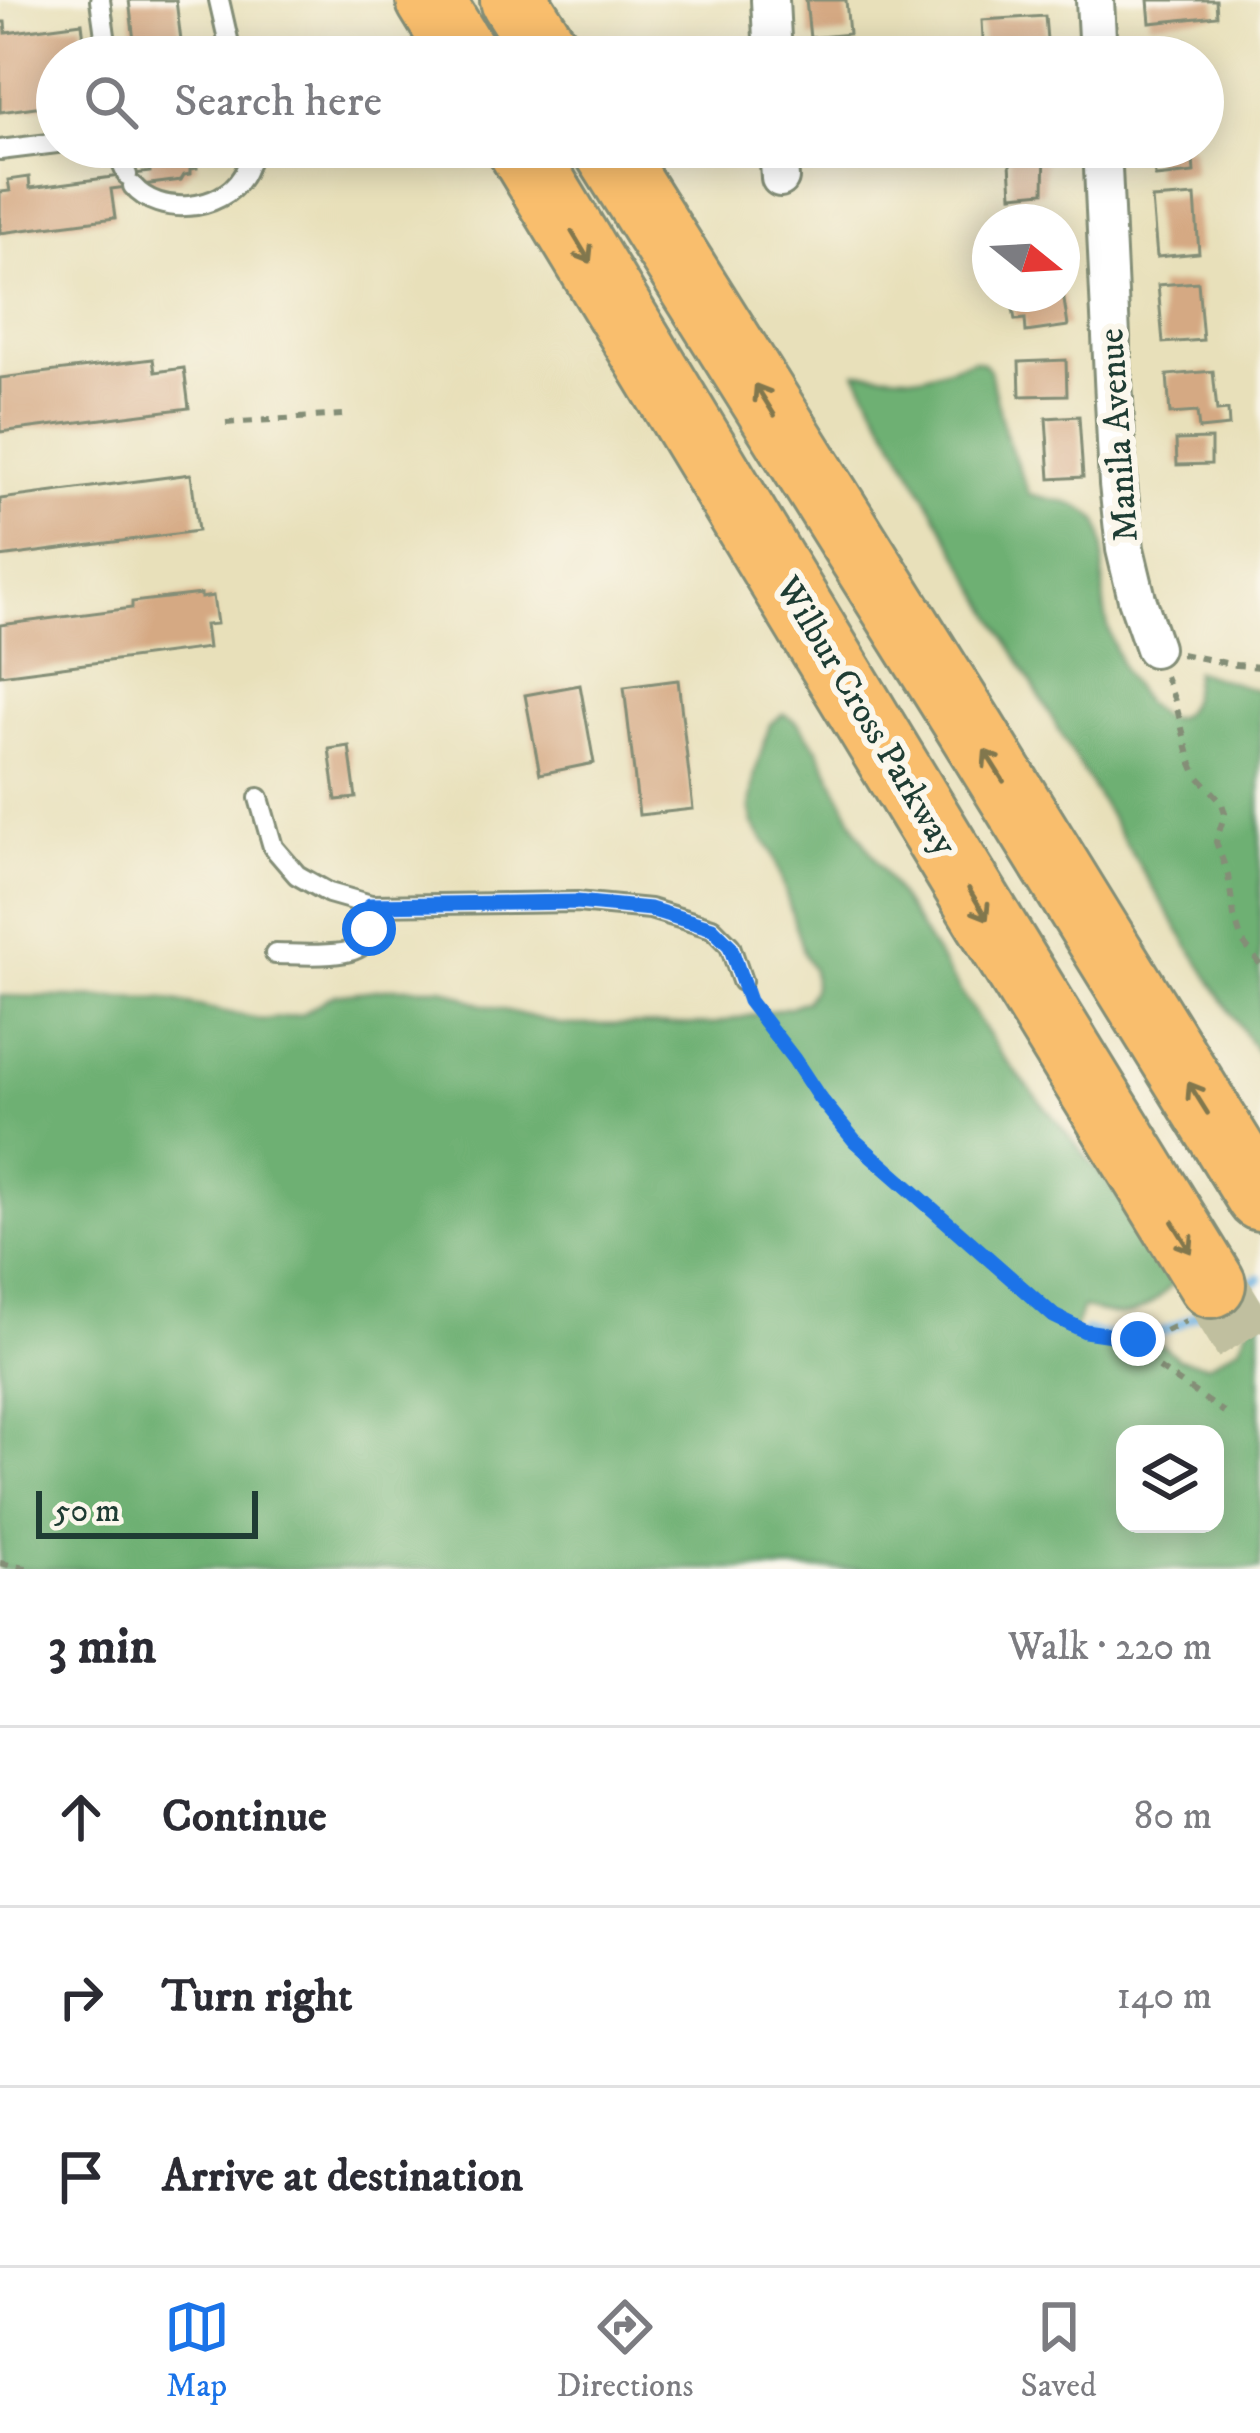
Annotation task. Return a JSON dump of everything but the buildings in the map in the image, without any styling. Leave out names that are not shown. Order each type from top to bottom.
[{"type":"highway","points":[[430,0],[452,36]]},
{"type":"highway","points":[[514,0],[537,36]]},
{"type":"highway","name":"Wilbur Cross Parkway","points":[[536,168],[776,491],[1260,1197]]},
{"type":"highway","name":"Wilbur Cross Parkway","points":[[616,168],[999,938],[1199,1303]]},
{"type":"street","points":[[770,0],[772,36]]},
{"type":"street","points":[[1095,0],[1097,36]]},
{"type":"street","name":"Manila Avenue","points":[[1103,168],[1120,506],[1136,598],[1154,648]]},
{"type":"lane","points":[[100,0],[105,36]]},
{"type":"lane","points":[[219,0],[227,36]]},
{"type":"lane","points":[[0,151],[36,146]]},
{"type":"lane","points":[[124,168],[135,191],[174,207],[206,205],[240,182],[246,168]]},
{"type":"lane","points":[[259,798],[273,847],[296,875],[329,893],[370,905],[577,902],[650,909],[712,928],[730,946],[742,981]]},
{"type":"lane","points":[[275,953],[350,952],[363,945],[370,905]]},
{"type":"path","points":[[226,423],[342,415]]},
{"type":"path","points":[[1154,648],[1260,667]]},
{"type":"path","points":[[1154,648],[1197,775],[1221,801],[1225,813],[1216,842],[1228,874],[1234,916],[1260,964]]},
{"type":"path","points":[[742,981],[759,1016],[855,1141],[1034,1301],[1085,1331],[1138,1339],[1153,1337],[1199,1303]]},
{"type":"path","points":[[1138,1339],[1159,1368],[1224,1412]]},
{"type":"path","points":[[0,1562],[31,1569]]},
{"type":"green space","points":[[973,360],[989,369],[1005,434],[1029,494],[1075,506],[1097,521],[1108,628],[1122,667],[1141,697],[1159,715],[1179,716],[1192,695],[1195,671],[1260,691],[1260,1057],[1102,804],[856,372],[922,376]]},
{"type":"green space","points":[[784,714],[797,722],[818,749],[858,832],[1000,1053],[1166,1253],[1176,1278],[1159,1297],[1121,1315],[1082,1308],[1072,1335],[1163,1346],[1178,1359],[1208,1365],[1240,1346],[1249,1326],[1260,1318],[1260,1569],[0,1569],[0,996],[165,999],[263,1020],[301,1015],[333,995],[443,988],[480,1004],[563,1025],[712,1024],[790,1007],[806,1001],[814,987],[813,970],[804,955],[772,851],[753,824],[750,808],[770,724]]},
{"type":"waterway","points":[[1238,1290],[1259,1278]]},
{"type":"waterway","points":[[1085,1331],[1122,1337],[1150,1335],[1208,1308]]},
{"type":"tunnel","points":[[1212,1284],[1260,1362]]},
{"type":"route","points":[[369,929],[370,905],[577,902],[650,909],[712,928],[730,946],[759,1016],[855,1141],[1054,1316],[1085,1331],[1138,1339]]}]
